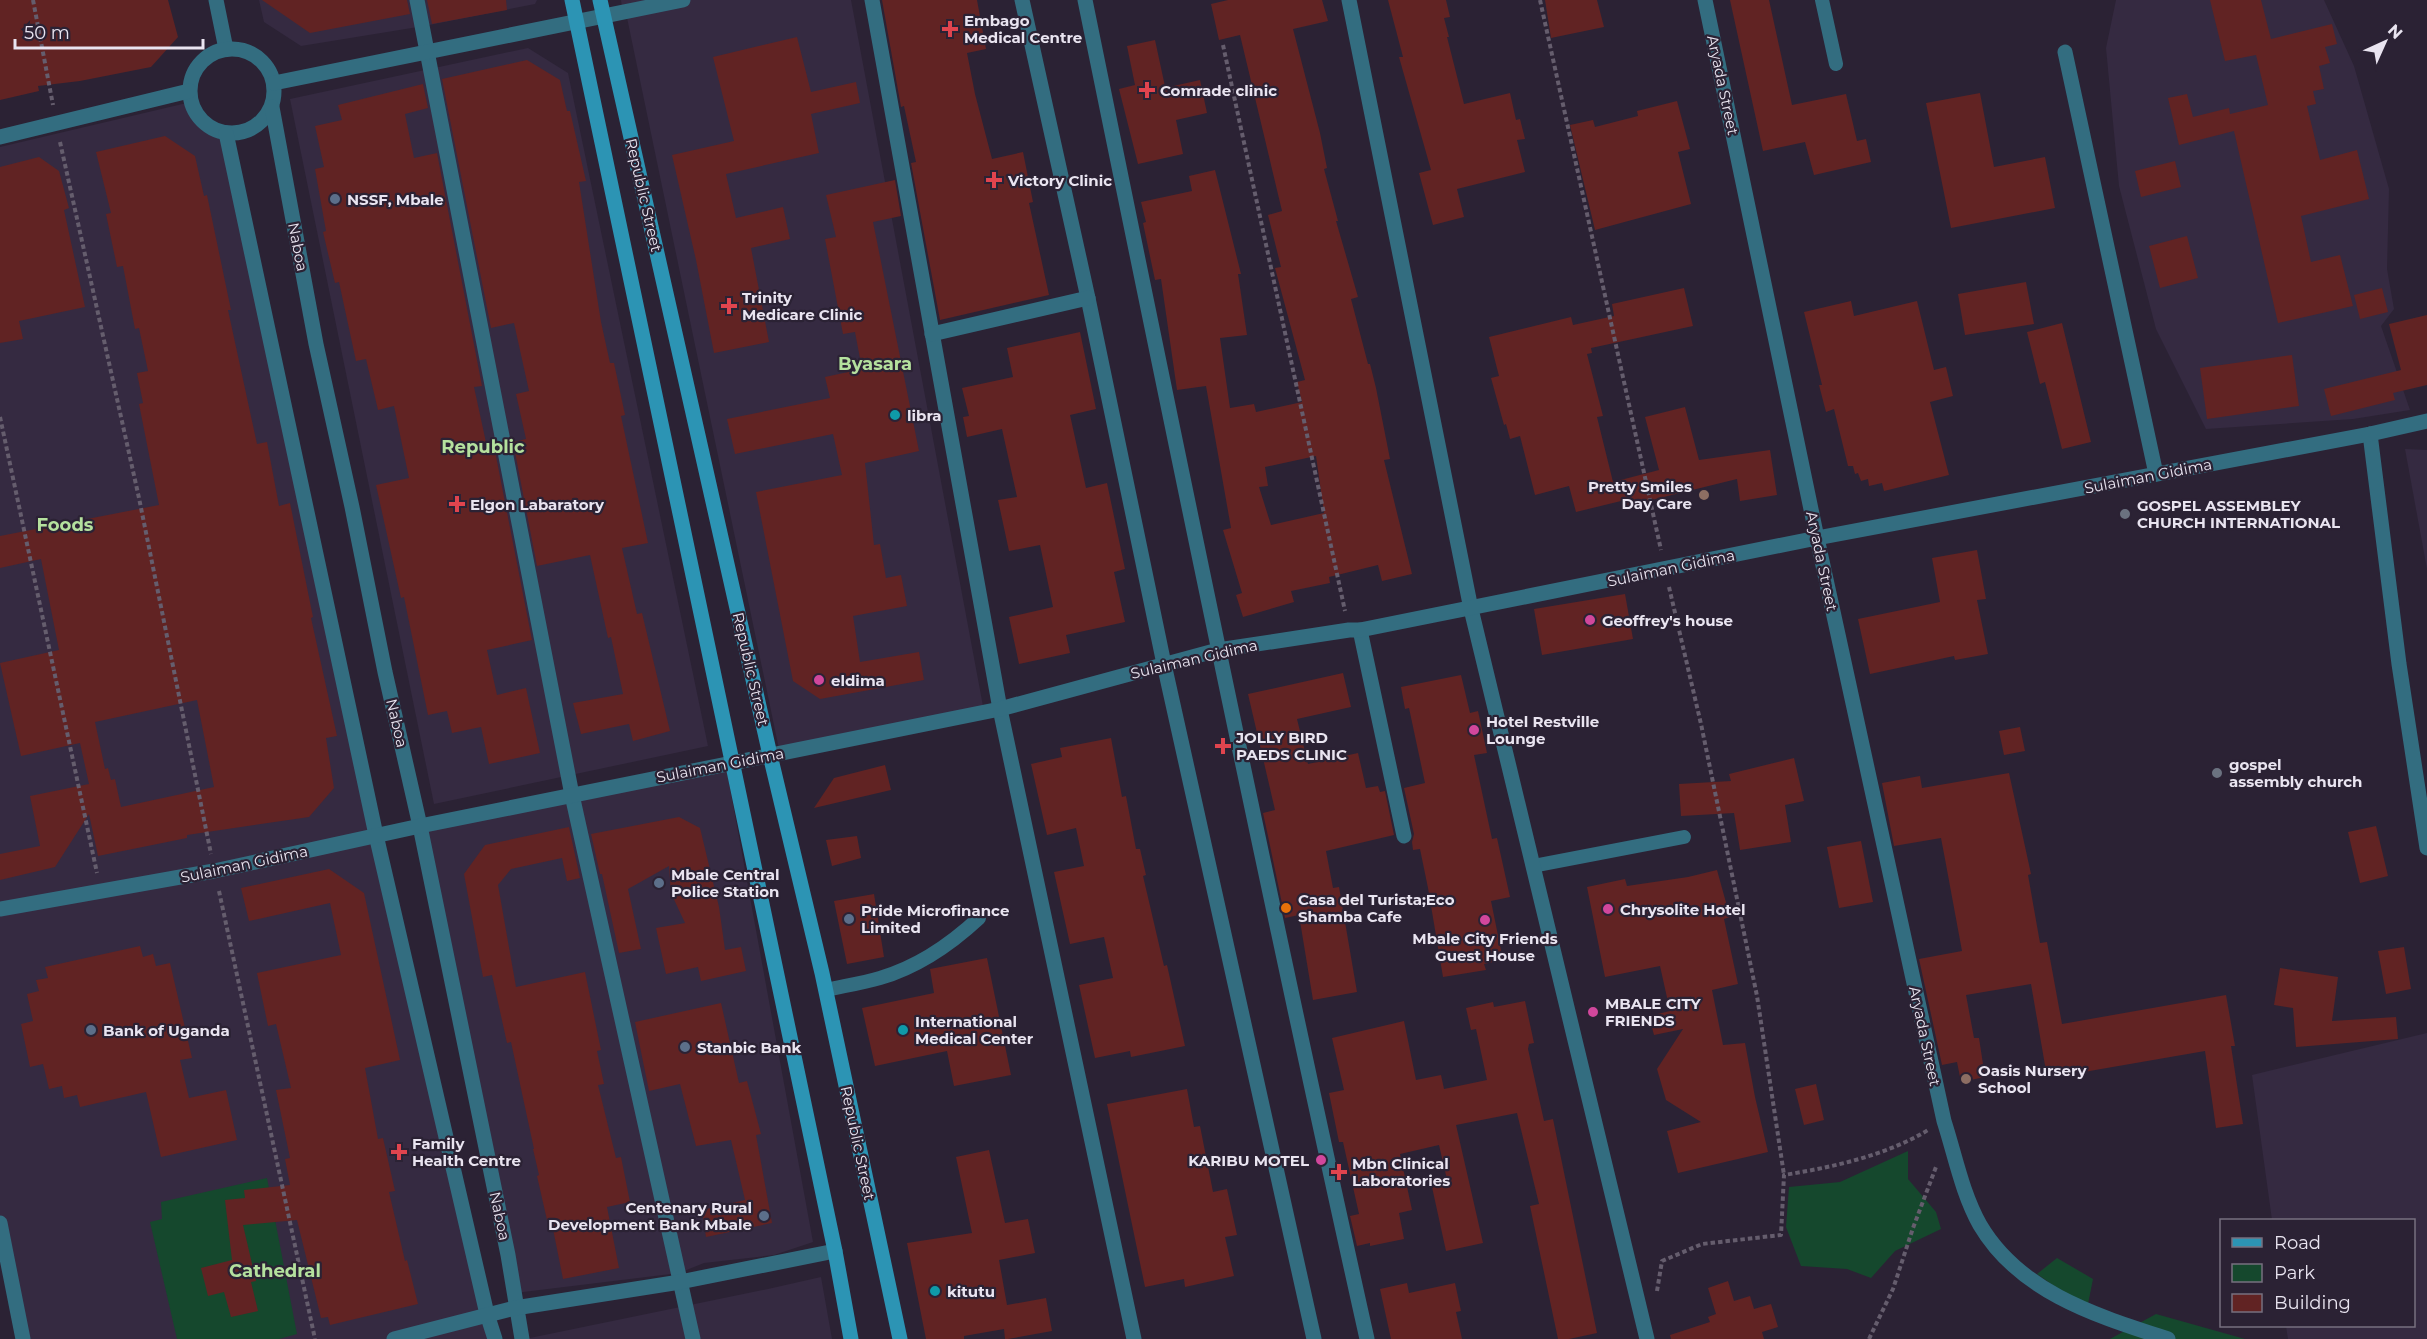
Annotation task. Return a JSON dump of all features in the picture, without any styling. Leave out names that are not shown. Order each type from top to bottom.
[{"type":"main road","name":"Republic Street","points":[[572,0],[836,1251],[851,1339]]},
{"type":"main road","name":"Republic Street","points":[[602,8],[770,755],[826,990],[900,1339]]},
{"type":"street","points":[[216,0],[226,49]]},
{"type":"street","points":[[417,0],[572,795],[693,1339]]},
{"type":"street","points":[[274,83],[577,20],[602,8],[683,0]]},
{"type":"street","points":[[872,0],[1000,709],[1134,1339]]},
{"type":"street","points":[[1022,0],[1088,298],[1164,664],[1314,1339]]},
{"type":"street","points":[[1085,0],[1218,650],[1367,1339]]},
{"type":"street","points":[[1349,0],[1471,609],[1647,1339]]},
{"type":"street","name":"Aryada Street","points":[[1705,0],[1817,538],[1944,1121],[1967,1197],[1981,1225],[2002,1255],[2040,1286],[2074,1305],[2168,1339]]},
{"type":"street","points":[[226,49],[241,50],[255,56],[266,66],[274,83],[275,93],[272,107],[264,119],[253,128],[240,133],[226,133],[213,129],[202,120],[195,112],[189,91],[191,79],[200,63],[215,52],[226,49]]},
{"type":"street","points":[[2065,52],[2156,474]]},
{"type":"street","points":[[0,137],[189,91]]},
{"type":"street","name":"Naboa","points":[[272,107],[316,344],[385,672],[420,825],[508,1255],[515,1308],[522,1339]]},
{"type":"street","points":[[226,133],[376,835],[495,1339]]},
{"type":"street","points":[[932,334],[1088,298]]},
{"type":"street","name":"Sulaiman Gidima","points":[[0,909],[214,871],[420,825],[1000,709],[1218,650],[1354,630],[1471,609],[1817,538],[2370,434],[2427,421]]},
{"type":"street","points":[[2370,434],[2399,664],[2427,848]]},
{"type":"street","points":[[1354,630],[1404,836]]},
{"type":"street","points":[[0,1223],[23,1339]]},
{"type":"street","points":[[394,1339],[515,1308],[680,1282],[836,1251]]},
{"type":"lane","points":[[1822,0],[1836,64]]},
{"type":"lane","points":[[1533,866],[1684,837]]},
{"type":"lane","points":[[826,990],[882,977],[924,960],[961,935],[980,918]]},
{"type":"path","points":[[33,0],[56,124],[139,498],[214,871],[315,1339]]},
{"type":"path","points":[[1223,45],[1354,630]]},
{"type":"path","points":[[0,417],[101,892]]},
{"type":"path","points":[[1657,1294],[1662,1261],[1702,1244],[1781,1235],[1784,1175],[1836,1167],[1915,1138],[1944,1121]]},
{"type":"path","points":[[1869,1339],[1893,1289],[1939,1160],[1952,1145]]},
{"type":"shaded area","points":[[259,0],[537,0],[535,4],[424,26],[301,46],[264,22]]},
{"type":"shaded area","points":[[621,0],[851,0],[983,706],[780,754],[625,8],[622,7]]},
{"type":"shaded area","points":[[2116,0],[2324,0],[2354,66],[2389,189],[2387,269],[2394,309],[2381,326],[2410,410],[2353,419],[2206,429],[2156,329],[2119,186],[2106,48]]},
{"type":"shaded area","points":[[528,48],[568,73],[708,746],[434,804],[290,99]]},
{"type":"shaded area","points":[[191,102],[202,120],[213,129],[226,133],[376,835],[498,1339],[21,1339],[0,1228],[0,147]]},
{"type":"shaded area","points":[[2405,449],[2427,450],[2427,569]]},
{"type":"shaded area","points":[[726,766],[813,1242],[774,1255],[704,1263],[679,1273],[515,1293],[424,828]]},
{"type":"shaded area","points":[[2427,1033],[2427,1339],[2288,1339],[2286,1327],[2415,1327],[2415,1219],[2272,1219],[2252,1075]]},
{"type":"shaded area","points":[[821,1277],[832,1339],[525,1339],[768,1289]]},
{"type":"green space","points":[[1908,1151],[1908,1179],[1936,1212],[1941,1229],[1895,1251],[1871,1278],[1847,1269],[1801,1266],[1786,1227],[1789,1187],[1840,1182]]},
{"type":"green space","points":[[267,1178],[297,1334],[279,1339],[177,1339],[150,1222],[162,1219],[161,1202]]},
{"type":"green space","points":[[2057,1258],[2093,1279],[2087,1309],[2037,1274]]},
{"type":"green space","points":[[2156,1314],[2245,1339],[2110,1339]]},
{"type":"building","points":[[0,0],[168,0],[178,37],[151,67],[80,81],[38,86],[39,91],[0,100]]},
{"type":"building","points":[[262,0],[407,0],[410,14],[310,33]]},
{"type":"building","points":[[427,0],[506,0],[507,10],[432,24]]},
{"type":"building","points":[[882,0],[977,0],[986,49],[967,53],[975,94],[992,159],[1023,152],[1033,202],[1029,203],[1049,295],[940,320],[911,163],[916,162],[904,106],[901,107]]},
{"type":"building","points":[[1228,0],[1322,0],[1328,21],[1293,29],[1320,133],[1327,168],[1324,169],[1338,221],[1336,221],[1358,297],[1351,299],[1376,388],[1390,459],[1384,460],[1412,574],[1382,581],[1378,565],[1329,577],[1330,583],[1291,591],[1294,602],[1243,617],[1236,595],[1242,593],[1223,530],[1231,528],[1206,386],[1177,390],[1161,279],[1155,280],[1141,202],[1192,191],[1189,176],[1215,170],[1241,274],[1238,274],[1247,335],[1220,338],[1230,408],[1254,404],[1256,412],[1302,402],[1297,382],[1305,380],[1275,268],[1281,267],[1268,215],[1282,211],[1240,35],[1219,40],[1211,4]],"holes":[[[1316,456],[1324,513],[1271,525],[1259,487],[1268,486],[1265,467]]]},
{"type":"building","points":[[1388,0],[1446,0],[1450,17],[1444,18],[1449,37],[1447,37],[1464,104],[1510,93],[1516,120],[1520,119],[1525,139],[1517,140],[1525,172],[1457,189],[1464,217],[1433,225],[1419,173],[1431,170],[1399,57],[1403,57]]},
{"type":"building","points":[[1545,0],[1597,0],[1604,27],[1551,38]]},
{"type":"building","points":[[1730,0],[1769,0],[1792,105],[1846,94],[1857,141],[1866,139],[1871,162],[1814,175],[1805,142],[1763,151]]},
{"type":"building","points":[[2210,0],[2261,0],[2271,39],[2332,24],[2337,44],[2325,47],[2330,63],[2319,66],[2324,89],[2313,91],[2316,104],[2307,106],[2320,160],[2357,150],[2369,199],[2301,216],[2311,262],[2340,255],[2353,306],[2278,323],[2234,131],[2179,145],[2168,98],[2187,94],[2193,117],[2229,108],[2230,114],[2268,105],[2256,55],[2225,61]]},
{"type":"building","points":[[797,37],[811,92],[856,82],[860,103],[811,114],[819,153],[726,174],[736,218],[783,207],[790,239],[751,248],[769,342],[714,353],[672,155],[734,141],[713,57]]},
{"type":"building","points":[[1155,40],[1166,91],[1169,87],[1200,80],[1207,113],[1176,120],[1183,154],[1138,164],[1119,89],[1135,85],[1127,46]]},
{"type":"building","points":[[527,60],[560,80],[567,111],[570,111],[586,181],[579,182],[601,322],[610,363],[614,363],[625,415],[621,416],[648,543],[622,548],[637,614],[642,613],[670,731],[633,741],[629,724],[581,734],[573,703],[623,694],[611,637],[608,638],[590,555],[537,566],[513,442],[526,439],[516,394],[529,391],[514,323],[491,328],[442,79]]},
{"type":"building","points":[[423,84],[428,108],[405,114],[414,158],[437,153],[482,386],[474,387],[487,447],[494,446],[532,640],[487,650],[497,695],[526,688],[540,753],[489,764],[481,727],[452,733],[447,711],[428,715],[404,597],[401,598],[376,485],[409,478],[394,406],[378,410],[366,359],[356,361],[339,282],[335,283],[323,232],[326,231],[315,169],[324,167],[315,126],[342,120],[338,105]]},
{"type":"building","points":[[1980,93],[1994,167],[2045,157],[2055,208],[1951,228],[1926,103]]},
{"type":"building","points":[[1677,101],[1690,149],[1678,152],[1691,204],[1595,230],[1570,125],[1593,120],[1595,127],[1638,116],[1637,111]]},
{"type":"building","points":[[165,136],[195,156],[204,196],[207,195],[231,310],[228,310],[257,444],[267,442],[279,506],[290,503],[313,617],[311,618],[337,736],[326,738],[334,788],[309,817],[187,835],[187,838],[98,856],[89,814],[55,867],[0,880],[0,854],[40,846],[30,796],[89,784],[80,743],[21,756],[0,663],[59,650],[41,559],[0,568],[0,536],[159,505],[139,404],[143,403],[137,373],[148,371],[139,328],[135,329],[123,266],[117,267],[106,214],[111,213],[96,152]],"holes":[[[197,700],[214,787],[121,807],[115,779],[111,780],[108,768],[105,769],[95,722]]]},
{"type":"building","points":[[39,157],[59,171],[69,208],[64,210],[85,307],[19,321],[23,339],[0,343],[0,167]]},
{"type":"building","points":[[2175,161],[2181,187],[2141,197],[2135,171]]},
{"type":"building","points":[[895,180],[901,216],[873,222],[919,451],[865,463],[874,545],[880,544],[886,578],[901,575],[907,606],[853,616],[860,662],[919,652],[924,680],[820,699],[793,681],[756,492],[842,475],[833,434],[735,454],[727,419],[830,398],[825,377],[862,369],[855,332],[843,334],[825,239],[836,237],[826,195]]},
{"type":"building","points":[[2187,236],[2198,278],[2160,288],[2149,246]]},
{"type":"building","points":[[2026,282],[2034,324],[1965,335],[1958,294]]},
{"type":"building","points":[[1684,288],[1693,326],[1591,348],[1592,353],[1587,354],[1603,416],[1597,417],[1613,482],[1659,470],[1645,417],[1685,407],[1699,460],[1770,450],[1777,495],[1740,501],[1737,479],[1623,507],[1621,501],[1576,512],[1569,486],[1535,495],[1520,436],[1510,439],[1506,424],[1504,425],[1491,378],[1499,376],[1489,337],[1571,317],[1573,325],[1614,316],[1612,304]]},
{"type":"building","points":[[2382,288],[2388,312],[2360,319],[2354,295]]},
{"type":"building","points":[[1851,301],[1854,316],[1917,301],[1934,370],[1946,367],[1953,396],[1930,402],[1949,475],[1884,491],[1882,483],[1869,486],[1868,479],[1861,481],[1858,473],[1855,474],[1853,466],[1848,466],[1834,409],[1826,412],[1819,385],[1822,385],[1804,312]]},
{"type":"building","points":[[2427,315],[2427,385],[2393,393],[2395,400],[2331,416],[2324,389],[2401,370],[2389,324]]},
{"type":"building","points":[[2062,323],[2091,442],[2062,449],[2045,382],[2040,384],[2027,332]]},
{"type":"building","points":[[1080,332],[1096,409],[1070,415],[1086,488],[1107,483],[1125,569],[1114,572],[1125,622],[1066,635],[1070,653],[1019,664],[1009,617],[1053,607],[1040,545],[1009,551],[998,500],[1017,497],[1002,429],[967,437],[963,417],[969,416],[962,388],[1013,377],[1007,348]]},
{"type":"building","points":[[2292,355],[2299,406],[2207,419],[2200,368]]},
{"type":"building","points":[[1977,550],[1986,599],[1977,600],[1988,654],[1955,660],[1954,656],[1870,674],[1858,619],[1940,602],[1932,558]]},
{"type":"building","points":[[1625,594],[1633,639],[1542,655],[1534,609]]},
{"type":"building","points":[[1343,673],[1351,707],[1297,719],[1308,764],[1358,753],[1366,788],[1378,786],[1380,792],[1385,791],[1394,835],[1326,851],[1333,888],[1339,887],[1357,992],[1313,1000],[1299,915],[1285,918],[1263,813],[1275,810],[1248,694]]},
{"type":"building","points":[[1461,675],[1470,713],[1478,711],[1487,753],[1474,755],[1492,839],[1497,838],[1510,897],[1491,901],[1503,960],[1484,964],[1486,970],[1443,977],[1420,849],[1413,850],[1414,834],[1404,788],[1425,783],[1409,708],[1405,709],[1401,687]]},
{"type":"building","points":[[2020,727],[2025,751],[2004,755],[1999,731]]},
{"type":"building","points":[[1111,738],[1122,797],[1126,796],[1136,849],[1140,849],[1146,875],[1143,876],[1164,966],[1167,965],[1185,1046],[1131,1057],[1130,1051],[1095,1058],[1079,985],[1113,978],[1104,937],[1070,944],[1054,872],[1084,866],[1076,828],[1047,835],[1031,764],[1062,757],[1060,748]]},
{"type":"building","points":[[1794,758],[1804,801],[1785,805],[1791,842],[1740,850],[1734,813],[1681,816],[1679,784],[1731,781],[1729,774]]},
{"type":"building","points":[[885,765],[891,790],[814,808],[834,778]]},
{"type":"building","points":[[2009,773],[2031,874],[2028,875],[2040,943],[2047,942],[2062,1024],[2226,995],[2235,1046],[2231,1046],[2243,1124],[2216,1128],[2205,1051],[2078,1073],[2077,1066],[2046,1071],[2031,984],[1966,995],[1974,1038],[1979,1038],[1985,1077],[1961,1082],[1957,1062],[1942,1065],[1919,959],[1962,951],[1941,838],[1894,846],[1882,783],[1920,776],[1922,788]]},
{"type":"building","points":[[679,817],[700,828],[719,907],[725,950],[741,947],[746,971],[701,981],[698,967],[666,974],[656,928],[685,923],[671,893],[669,866],[628,889],[641,949],[619,953],[591,834]]},
{"type":"building","points":[[2376,826],[2388,876],[2360,883],[2348,832]]},
{"type":"building","points":[[569,827],[580,878],[567,881],[562,858],[511,869],[498,885],[516,987],[585,972],[601,1050],[597,1051],[604,1084],[598,1085],[616,1158],[621,1157],[630,1202],[607,1207],[619,1268],[563,1279],[551,1219],[547,1220],[537,1176],[539,1175],[534,1149],[511,1042],[507,1043],[492,975],[483,977],[464,874],[485,845]]},
{"type":"building","points":[[857,836],[861,858],[832,866],[826,840]]},
{"type":"building","points":[[1861,841],[1873,902],[1839,908],[1827,847]]},
{"type":"building","points":[[329,869],[364,893],[400,1060],[365,1068],[378,1139],[383,1138],[395,1191],[389,1192],[405,1261],[407,1260],[418,1304],[330,1325],[328,1317],[321,1318],[297,1220],[243,1225],[256,1281],[251,1282],[258,1311],[231,1317],[224,1292],[208,1296],[201,1268],[232,1260],[225,1200],[245,1198],[244,1190],[290,1185],[285,1159],[290,1158],[276,1090],[291,1088],[276,1024],[268,1026],[257,973],[341,955],[330,903],[249,921],[241,888]]},
{"type":"building","points":[[1717,870],[1730,917],[1724,919],[1738,984],[1712,990],[1723,1045],[1745,1043],[1768,1152],[1678,1173],[1667,1131],[1701,1122],[1666,1100],[1657,1069],[1683,1029],[1654,1035],[1649,1016],[1670,1011],[1660,966],[1605,977],[1587,887],[1625,879],[1627,886],[1688,877]]},
{"type":"building","points":[[874,894],[884,957],[847,964],[834,901]]},
{"type":"building","points":[[140,946],[143,957],[153,954],[156,966],[170,963],[192,1058],[180,1060],[189,1098],[226,1090],[237,1140],[161,1157],[146,1092],[80,1107],[77,1095],[64,1098],[62,1086],[49,1089],[43,1064],[30,1067],[21,1024],[33,1021],[27,994],[39,991],[36,980],[48,978],[45,967]]},
{"type":"building","points":[[2404,947],[2411,989],[2386,994],[2378,951]]},
{"type":"building","points":[[987,958],[1011,1075],[954,1086],[947,1051],[875,1066],[862,1008],[934,993],[930,969]]},
{"type":"building","points":[[2280,968],[2338,977],[2332,1021],[2396,1017],[2398,1039],[2296,1047],[2293,1008],[2274,1005]]},
{"type":"building","points":[[1525,1001],[1534,1043],[1529,1044],[1528,1049],[1544,1121],[1553,1119],[1597,1333],[1569,1339],[1558,1339],[1530,1206],[1539,1204],[1517,1113],[1456,1125],[1483,1243],[1446,1251],[1432,1187],[1448,1184],[1439,1145],[1400,1154],[1412,1210],[1399,1213],[1404,1239],[1370,1246],[1370,1243],[1357,1246],[1350,1216],[1359,1214],[1343,1142],[1339,1142],[1329,1093],[1344,1090],[1332,1038],[1404,1021],[1416,1080],[1441,1075],[1444,1089],[1487,1080],[1476,1029],[1471,1030],[1466,1008],[1493,1002],[1494,1007]]},
{"type":"building","points":[[721,1003],[739,1083],[747,1081],[761,1134],[756,1135],[772,1223],[706,1237],[702,1210],[745,1200],[731,1140],[696,1146],[680,1084],[649,1091],[635,1022]]},
{"type":"building","points":[[1816,1084],[1824,1120],[1804,1125],[1795,1089]]},
{"type":"building","points":[[1187,1089],[1194,1127],[1200,1126],[1213,1192],[1227,1189],[1237,1235],[1225,1237],[1234,1276],[1185,1287],[1184,1279],[1145,1287],[1107,1104]]},
{"type":"building","points":[[989,1150],[1005,1223],[1028,1219],[1035,1253],[999,1260],[1007,1305],[1046,1298],[1052,1331],[1008,1339],[1005,1339],[1004,1329],[964,1336],[964,1339],[926,1339],[907,1243],[972,1233],[956,1157]]},
{"type":"building","points":[[1728,1281],[1734,1301],[1750,1296],[1754,1309],[1771,1304],[1778,1327],[1762,1332],[1764,1339],[1671,1339],[1670,1335],[1710,1322],[1708,1317],[1716,1314],[1708,1288]]},
{"type":"building","points":[[1407,1283],[1409,1293],[1455,1283],[1461,1311],[1456,1312],[1462,1339],[1391,1339],[1380,1289]]},
{"type":"place","name":"Embago Medical Centre","points":[[950,29]]},
{"type":"place","name":"Comrade clinic","points":[[1147,90]]},
{"type":"place","name":"Victory Clinic","points":[[994,180]]},
{"type":"place","name":"NSSF, Mbale","points":[[335,199]]},
{"type":"place","name":"Trinity Medicare Clinic","points":[[729,306]]},
{"type":"place","name":"libra","points":[[895,415]]},
{"type":"place","name":"Pretty Smiles Day Care","points":[[1704,495]]},
{"type":"place","name":"Elgon Labaratory","points":[[457,504]]},
{"type":"place","name":"GOSPEL ASSEMBLEY CHURCH INTERNATIONAL","points":[[2125,514]]},
{"type":"place","name":"Geoffrey's house","points":[[1590,620]]},
{"type":"place","name":"eldima","points":[[819,680]]},
{"type":"place","name":"Hotel Restville Lounge","points":[[1474,730]]},
{"type":"place","name":"JOLLY BIRD PAEDS CLINIC","points":[[1223,746]]},
{"type":"place","name":"gospel assembly church","points":[[2217,773]]},
{"type":"place","name":"Mbale Central Police Station","points":[[659,883]]},
{"type":"place","name":"Casa del Turista;Eco Shamba Cafe","points":[[1286,908]]},
{"type":"place","name":"Chrysolite Hotel","points":[[1608,909]]},
{"type":"place","name":"Pride Microfinance Limited","points":[[849,919]]},
{"type":"place","name":"Mbale City Friends Guest House","points":[[1485,920]]},
{"type":"place","name":"MBALE CITY FRIENDS","points":[[1593,1012]]},
{"type":"place","name":"Bank of Uganda","points":[[91,1030]]},
{"type":"place","name":"International Medical Center","points":[[903,1030]]},
{"type":"place","name":"Stanbic Bank","points":[[685,1047]]},
{"type":"place","name":"Oasis Nursery School","points":[[1966,1079]]},
{"type":"place","name":"Family Health Centre","points":[[399,1152]]},
{"type":"place","name":"KARIBU MOTEL","points":[[1321,1160]]},
{"type":"place","name":"Mbn Clinical Laboratories","points":[[1339,1172]]},
{"type":"place","name":"Centenary Rural Development Bank Mbale","points":[[764,1216]]},
{"type":"place","name":"kitutu","points":[[935,1291]]},
{"type":"district","name":"Byasara","points":[[875,364]]},
{"type":"district","name":"Republic","points":[[483,447]]},
{"type":"district","name":"Foods","points":[[65,525]]},
{"type":"district","name":"Cathedral","points":[[275,1271]]}]
